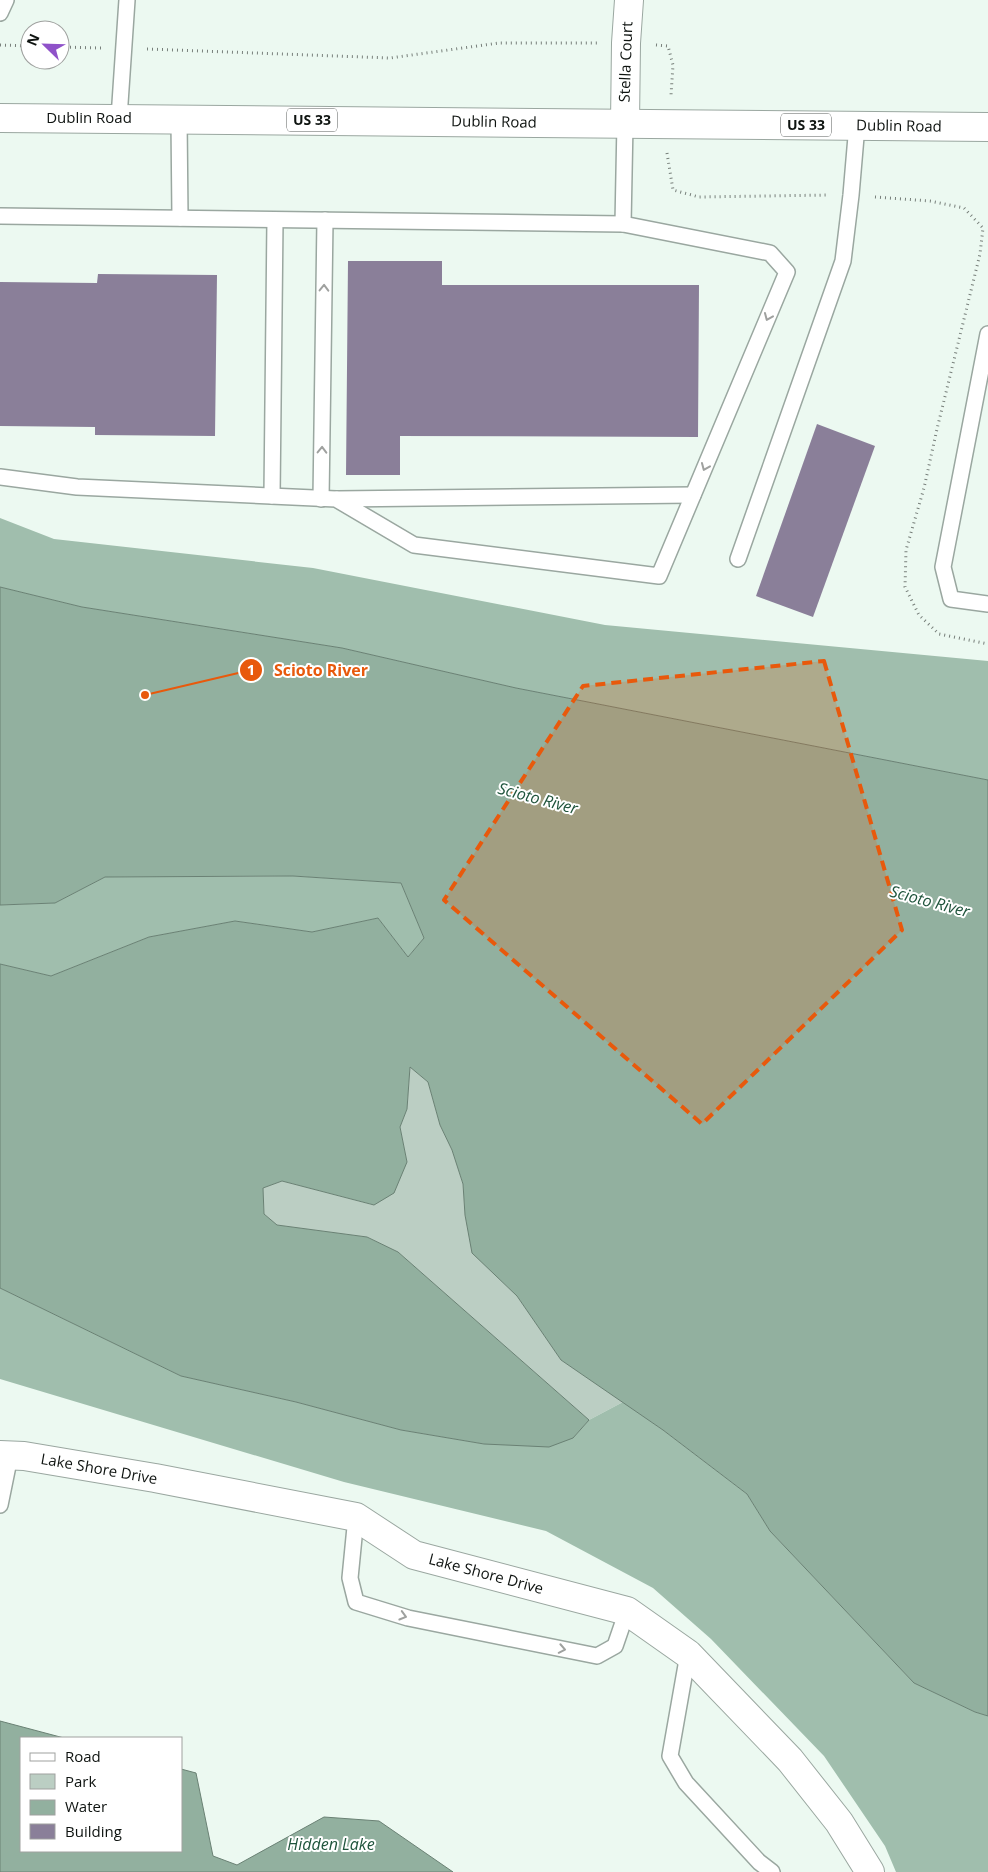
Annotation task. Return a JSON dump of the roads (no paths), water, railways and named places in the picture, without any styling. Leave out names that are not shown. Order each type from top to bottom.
[{"type":"street","name":"Stella Court","points":[[625,123],[626,43],[629,0]]},
{"type":"street","name":"Dublin Road","points":[[0,118],[988,127]]},
{"type":"street","name":"Lake Shore Drive","points":[[5,1455],[24,1456],[155,1478],[356,1516],[414,1554],[627,1611],[688,1654],[790,1760],[839,1822],[870,1872]]},
{"type":"lane","points":[[0,13],[6,0]]},
{"type":"lane","points":[[120,118],[127,0]]},
{"type":"lane","points":[[179,119],[180,218]]},
{"type":"lane","points":[[623,224],[625,123]]},
{"type":"lane","points":[[738,559],[843,261],[857,125]]},
{"type":"lane","points":[[0,216],[623,224],[770,253],[787,272],[659,576],[414,545],[329,499]]},
{"type":"lane","points":[[272,496],[275,220]]},
{"type":"lane","points":[[325,220],[329,499]]},
{"type":"lane","points":[[988,334],[943,567],[952,598],[988,604]]},
{"type":"lane","points":[[0,477],[77,487],[329,499],[693,495]]},
{"type":"lane","points":[[0,1504],[5,1455]]},
{"type":"lane","points":[[356,1516],[350,1578],[356,1602],[408,1618],[597,1656],[615,1646],[627,1611]]},
{"type":"lane","points":[[688,1654],[670,1756],[686,1783],[759,1862],[772,1872]]},
{"type":"water","points":[[0,587],[82,607],[342,648],[516,688],[988,780],[988,1716],[975,1712],[914,1683],[770,1531],[747,1494],[663,1430],[561,1360],[517,1296],[472,1253],[465,1215],[463,1184],[452,1150],[440,1125],[428,1082],[410,1067],[407,1109],[400,1127],[407,1162],[394,1193],[374,1205],[282,1181],[263,1188],[264,1214],[277,1225],[367,1237],[398,1252],[589,1420],[573,1438],[549,1447],[484,1444],[401,1430],[296,1402],[181,1376],[0,1288],[0,964],[51,976],[149,937],[235,921],[312,932],[378,918],[408,957],[424,938],[401,883],[293,876],[105,877],[55,903],[0,905]]},
{"type":"water","name":"Hidden Lake","points":[[0,1721],[60,1737],[20,1737],[20,1852],[182,1852],[182,1769],[196,1773],[213,1856],[237,1865],[324,1817],[379,1821],[453,1872],[0,1872]]},
{"type":"place","name":"Scioto River","points":[[145,695]]}]
